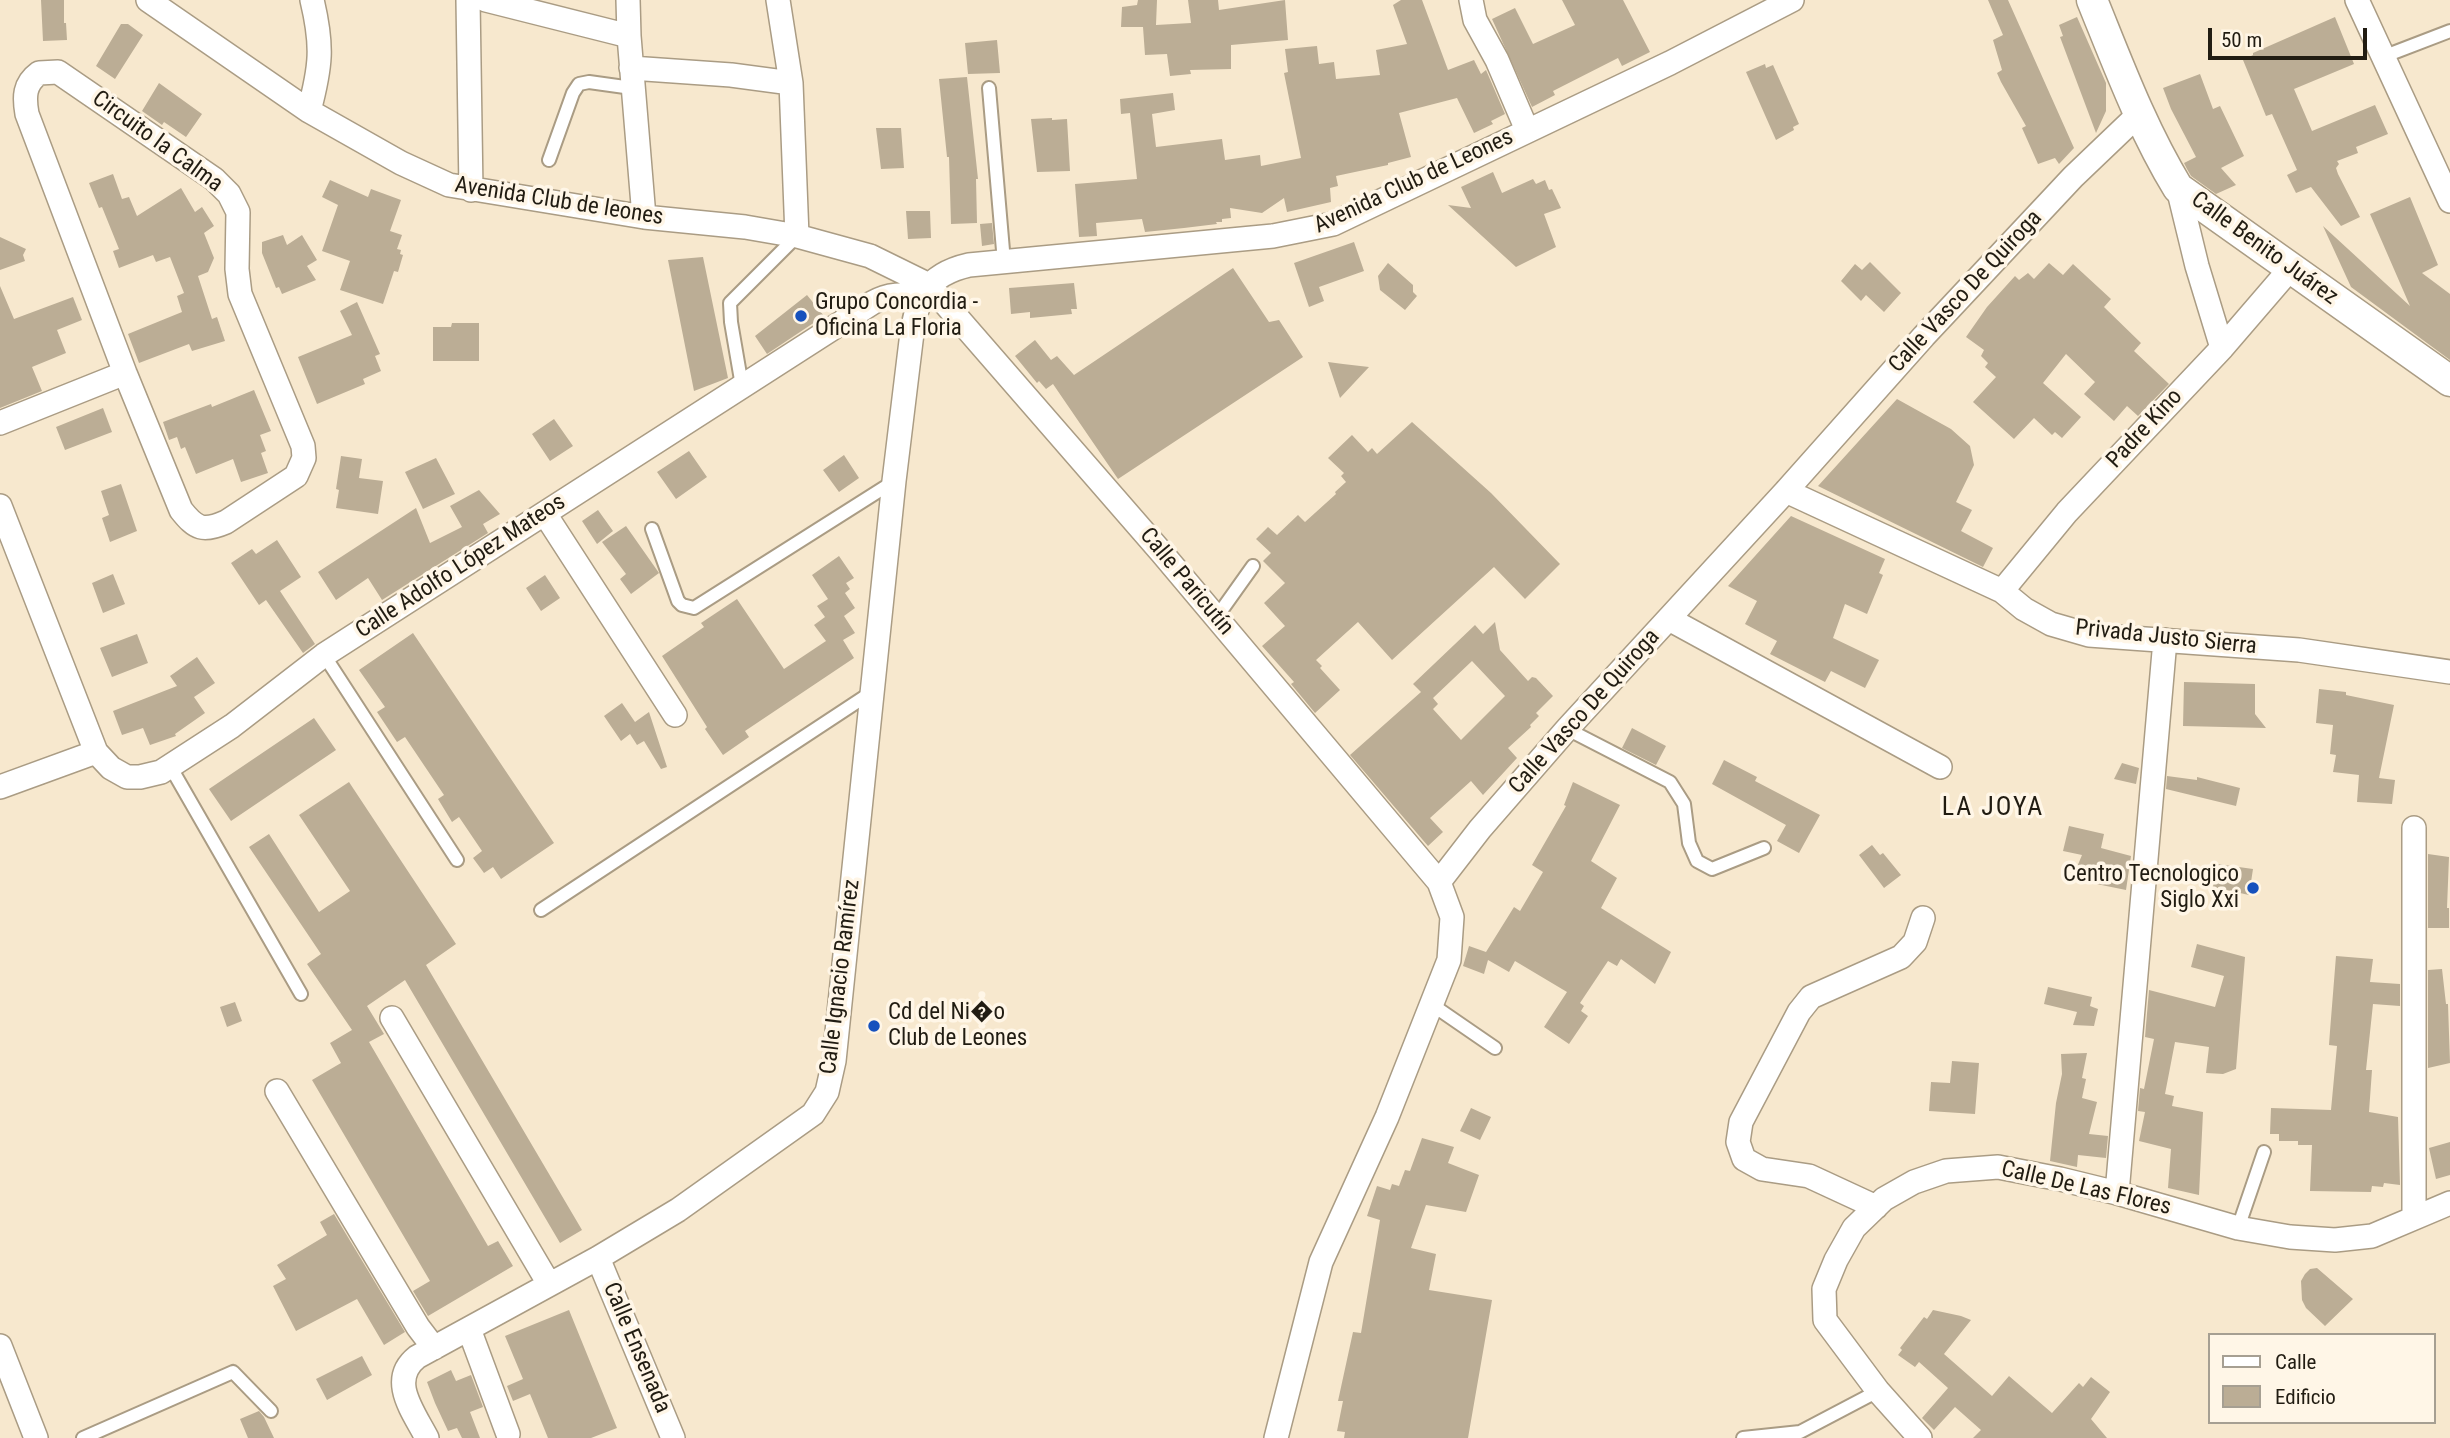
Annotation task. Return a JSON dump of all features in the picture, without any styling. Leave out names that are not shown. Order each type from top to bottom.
[{"type":"street","name":"Avenida Club de leones","points":[[148,0],[309,111],[429,178],[471,190],[644,217],[745,227],[797,236],[870,256],[925,291]]},
{"type":"street","points":[[309,111],[320,70],[319,38],[312,0]]},
{"type":"street","points":[[468,0],[471,190]]},
{"type":"street","points":[[486,0],[629,36]]},
{"type":"street","points":[[628,0],[644,217]]},
{"type":"street","points":[[778,0],[791,83],[797,236]]},
{"type":"street","points":[[1471,0],[1475,20],[1497,60],[1527,130]]},
{"type":"street","name":"Avenida Club de Leones","points":[[925,291],[942,275],[956,268],[1304,232],[1333,224],[1670,63],[1792,0]]},
{"type":"street","name":"Calle Benito Juárez","points":[[2092,0],[2138,114],[2178,188],[2450,381]]},
{"type":"street","points":[[2357,0],[2450,201]]},
{"type":"street","name":"Circuito la Calma","points":[[58,72],[67,76],[214,179],[229,194],[238,212],[237,269],[240,294],[303,446],[301,468],[296,477],[226,522],[202,528],[180,510],[125,373],[27,114],[25,93],[28,84],[38,73],[58,72]]},
{"type":"street","points":[[632,78],[731,75],[791,83]]},
{"type":"street","name":"Calle Vasco De Quiroga","points":[[1439,882],[1480,829],[1567,729],[1952,307],[2073,177],[2138,114]]},
{"type":"street","points":[[2178,188],[2197,266],[2222,348]]},
{"type":"street","name":"Padre Kino","points":[[2002,591],[2067,512],[2222,348],[2290,269]]},
{"type":"street","name":"Calle Adolfo López Mateos","points":[[96,752],[111,768],[127,777],[161,772],[232,726],[324,655],[885,296],[925,291]]},
{"type":"street","name":"Calle Ignacio Ramírez","points":[[427,1438],[407,1398],[403,1374],[408,1365],[678,1210],[813,1114],[827,1091],[834,1061],[894,481],[914,318],[925,291]]},
{"type":"street","name":"Calle Paricutín","points":[[925,291],[1216,618],[1439,882]]},
{"type":"street","points":[[0,423],[125,373]]},
{"type":"street","name":"Privada Justo Sierra","points":[[1786,491],[2002,591],[2024,609],[2051,624],[2089,635],[2300,650],[2450,673]]},
{"type":"street","points":[[0,506],[96,752],[0,787]]},
{"type":"street","points":[[545,514],[675,715]]},
{"type":"street","points":[[1669,619],[1940,767]]},
{"type":"street","points":[[2117,1193],[2165,640]]},
{"type":"street","points":[[2414,828],[2414,1218]]},
{"type":"street","points":[[1276,1438],[1321,1262],[1387,1117],[1449,960],[1452,917],[1439,882]]},
{"type":"street","points":[[1876,1207],[1809,1176],[1762,1169],[1744,1159],[1738,1142],[1741,1122],[1799,1012],[1811,997],[1901,957],[1915,942],[1923,918]]},
{"type":"street","points":[[391,1018],[549,1284]]},
{"type":"street","points":[[277,1091],[418,1326],[434,1348]]},
{"type":"street","name":"Calle De Las Flores","points":[[1920,1438],[1878,1391],[1825,1320],[1824,1289],[1854,1228],[1884,1199],[1914,1182],[1946,1171],[1998,1167],[2060,1178],[2238,1228],[2290,1237],[2335,1240],[2372,1237],[2450,1202]]},
{"type":"street","name":"Calle Ensenada","points":[[598,1258],[673,1438]]},
{"type":"street","points":[[469,1329],[508,1434]]},
{"type":"street","points":[[0,1346],[36,1438]]},
{"type":"lane","points":[[2385,56],[2450,31]]},
{"type":"lane","points":[[549,160],[573,93],[579,84],[632,78]]},
{"type":"lane","points":[[989,88],[1004,262]]},
{"type":"lane","points":[[743,386],[730,303],[797,236]]},
{"type":"lane","points":[[652,529],[678,601],[682,606],[694,608],[894,481]]},
{"type":"lane","points":[[1216,618],[1253,566]]},
{"type":"lane","points":[[324,655],[457,860]]},
{"type":"lane","points":[[541,910],[872,691]]},
{"type":"lane","points":[[1567,729],[1671,782],[1684,804],[1689,843],[1697,861],[1712,869],[1764,848]]},
{"type":"lane","points":[[170,766],[301,994]]},
{"type":"lane","points":[[1431,1004],[1495,1048]]},
{"type":"lane","points":[[2238,1228],[2264,1152]]},
{"type":"lane","points":[[83,1438],[233,1373],[271,1411]]},
{"type":"lane","points":[[1743,1438],[1800,1432],[1878,1391]]},
{"type":"building","points":[[41,0],[64,0],[67,40],[43,41]]},
{"type":"building","points":[[1138,0],[1157,0],[1156,25],[1191,23],[1188,0],[1218,0],[1219,10],[1285,0],[1288,40],[1231,45],[1231,69],[1190,70],[1191,74],[1170,76],[1167,54],[1145,55],[1143,27],[1121,27],[1122,7],[1137,5]]},
{"type":"building","points":[[1401,0],[1422,0],[1448,70],[1474,60],[1481,74],[1486,70],[1505,114],[1491,121],[1493,124],[1474,133],[1457,98],[1399,113],[1411,157],[1388,165],[1336,176],[1338,186],[1330,188],[1331,202],[1287,212],[1284,198],[1262,213],[1230,208],[1231,218],[1222,219],[1222,222],[1216,222],[1217,224],[1145,232],[1142,219],[1096,223],[1097,236],[1079,237],[1075,184],[1137,179],[1130,113],[1121,114],[1120,99],[1173,93],[1175,110],[1152,114],[1156,147],[1222,139],[1225,160],[1260,155],[1261,166],[1301,158],[1284,73],[1288,72],[1285,49],[1317,46],[1319,64],[1334,62],[1336,79],[1380,75],[1376,50],[1407,44],[1393,5]]},
{"type":"building","points":[[1562,0],[1623,0],[1650,52],[1622,66],[1618,58],[1553,91],[1555,95],[1532,107],[1492,19],[1515,8],[1533,44],[1575,25]]},
{"type":"building","points":[[1988,0],[2008,0],[2074,148],[2059,164],[2055,158],[2038,164],[2022,128],[2026,126],[1997,73],[2002,70],[1993,40],[2003,35]]},
{"type":"building","points":[[2077,17],[2106,83],[2106,111],[2096,133],[2060,37],[2063,36],[2059,25]]},
{"type":"building","points":[[2335,17],[2354,64],[2294,89],[2312,131],[2375,105],[2388,134],[2356,147],[2358,153],[2337,161],[2338,174],[2360,217],[2341,226],[2311,187],[2296,193],[2287,175],[2297,170],[2272,114],[2266,116],[2243,60],[2253,53]]},
{"type":"building","points":[[121,24],[128,24],[143,35],[115,79],[96,66]]},
{"type":"building","points":[[997,40],[1000,73],[968,74],[965,43]]},
{"type":"building","points":[[1765,64],[1766,68],[1773,65],[1799,124],[1776,140],[1746,72]]},
{"type":"building","points":[[2200,74],[2213,109],[2220,106],[2244,156],[2221,168],[2236,185],[2216,194],[2191,176],[2184,163],[2196,157],[2163,88]]},
{"type":"building","points":[[967,77],[978,179],[977,223],[951,224],[949,157],[939,79]]},
{"type":"building","points":[[159,83],[202,114],[186,137],[142,111]]},
{"type":"building","points":[[1031,119],[1067,119],[1070,171],[1037,172]]},
{"type":"building","points":[[876,128],[901,128],[904,168],[881,169]]},
{"type":"building","points":[[1493,172],[1502,193],[1533,179],[1536,184],[1545,180],[1561,208],[1544,214],[1556,247],[1516,267],[1448,205],[1471,208],[1461,187]]},
{"type":"building","points":[[113,174],[122,199],[129,197],[137,216],[181,188],[195,212],[202,207],[214,226],[204,233],[214,258],[208,272],[198,276],[212,319],[217,317],[225,341],[192,351],[189,344],[139,363],[128,334],[182,312],[177,296],[184,293],[170,257],[156,262],[153,255],[119,268],[113,251],[119,249],[89,183]]},
{"type":"building","points":[[330,180],[368,197],[371,189],[401,200],[390,231],[402,235],[397,249],[401,250],[400,254],[403,255],[398,272],[394,271],[383,304],[340,290],[350,261],[322,251],[338,205],[322,197]]},
{"type":"building","points":[[2410,197],[2438,265],[2422,273],[2450,294],[2450,360],[2351,287],[2323,226],[2410,306],[2370,214]]},
{"type":"building","points":[[906,211],[930,211],[931,238],[908,239]]},
{"type":"building","points":[[992,223],[994,244],[982,246],[980,224]]},
{"type":"building","points":[[283,235],[287,245],[302,235],[317,260],[307,266],[316,280],[282,294],[279,287],[276,288],[262,253],[262,242]]},
{"type":"building","points":[[0,237],[26,249],[23,255],[25,261],[0,270]]},
{"type":"building","points":[[1354,242],[1364,271],[1319,287],[1324,301],[1309,307],[1294,263]]},
{"type":"building","points":[[703,257],[728,378],[694,391],[668,260]]},
{"type":"building","points":[[1870,262],[1901,293],[1884,312],[1866,295],[1861,301],[1841,281],[1855,264],[1862,270]]},
{"type":"building","points":[[1388,263],[1413,285],[1413,292],[1417,296],[1405,310],[1380,290],[1378,276]]},
{"type":"building","points":[[2049,263],[2063,275],[2073,264],[2111,299],[2104,307],[2141,343],[2134,351],[2169,384],[2138,416],[2127,406],[2114,421],[2084,394],[2095,382],[2066,354],[2043,383],[2081,417],[2062,438],[2055,432],[2052,435],[2034,418],[2014,439],[1973,402],[1996,377],[1985,367],[1988,363],[1981,356],[1984,350],[1966,337],[1987,307],[2015,276],[2019,280],[2028,273],[2034,279]]},
{"type":"building","points":[[1233,268],[1269,322],[1279,320],[1303,357],[1118,479],[1053,384],[1046,389],[1039,381],[1037,383],[1015,356],[1035,340],[1051,360],[1057,356],[1074,375]]},
{"type":"building","points":[[1074,283],[1077,309],[1071,309],[1072,314],[1030,318],[1030,312],[1011,314],[1009,288]]},
{"type":"building","points":[[0,286],[14,319],[73,297],[82,320],[57,330],[66,353],[32,367],[42,391],[0,408]]},
{"type":"building","points":[[807,295],[824,316],[767,354],[755,336]]},
{"type":"building","points":[[357,302],[380,354],[375,356],[381,371],[363,379],[365,384],[317,404],[298,357],[352,335],[340,311]]},
{"type":"building","points":[[452,323],[479,323],[479,361],[433,361],[433,327],[451,327]]},
{"type":"building","points":[[1328,362],[1343,364],[1369,367],[1340,398]]},
{"type":"building","points":[[254,390],[271,431],[260,435],[266,451],[261,453],[268,473],[241,482],[233,459],[196,474],[185,447],[181,449],[177,437],[169,440],[163,422],[211,404],[212,407]]},
{"type":"building","points":[[1897,399],[1951,429],[1970,446],[1974,465],[1956,502],[1972,510],[1961,531],[1993,548],[1983,567],[1818,486]]},
{"type":"building","points":[[103,408],[112,432],[65,450],[56,427]]},
{"type":"building","points":[[554,419],[573,446],[550,461],[532,434]]},
{"type":"building","points":[[1412,422],[1491,493],[1560,564],[1525,599],[1494,567],[1392,660],[1358,622],[1316,660],[1340,690],[1315,713],[1291,684],[1294,682],[1262,646],[1285,626],[1264,603],[1285,583],[1263,561],[1271,553],[1256,539],[1268,527],[1277,535],[1298,515],[1305,522],[1336,494],[1346,482],[1341,476],[1344,473],[1328,458],[1352,435],[1368,452],[1372,448],[1377,454]]},
{"type":"building","points":[[689,451],[707,477],[676,499],[657,472]]},
{"type":"building","points":[[844,455],[859,478],[839,492],[823,470]]},
{"type":"building","points":[[341,456],[362,459],[359,478],[383,481],[378,514],[336,508]]},
{"type":"building","points":[[436,458],[455,494],[423,509],[405,472]]},
{"type":"building","points":[[121,484],[137,531],[110,542],[102,518],[109,515],[101,491]]},
{"type":"building","points":[[479,490],[500,514],[483,524],[488,533],[382,600],[368,578],[336,600],[318,572],[416,508],[430,543],[462,527],[450,506]]},
{"type":"building","points":[[598,510],[613,531],[597,544],[582,521]]},
{"type":"building","points":[[1791,516],[1885,559],[1879,573],[1883,575],[1867,614],[1845,604],[1833,638],[1879,660],[1865,688],[1831,671],[1825,682],[1770,654],[1777,641],[1745,624],[1757,601],[1728,586]]},
{"type":"building","points":[[626,526],[659,573],[631,594],[620,579],[626,574],[602,542]]},
{"type":"building","points":[[277,540],[301,577],[280,591],[315,644],[303,653],[266,600],[259,605],[231,563],[252,549],[256,554]]},
{"type":"building","points":[[839,556],[854,578],[846,583],[850,589],[845,593],[855,608],[844,616],[855,633],[843,640],[854,658],[745,731],[749,737],[723,755],[662,656],[704,627],[701,623],[737,599],[784,669],[826,641],[814,625],[825,617],[817,606],[828,599],[812,575]]},
{"type":"building","points":[[113,574],[125,604],[103,613],[92,583]]},
{"type":"building","points":[[545,575],[560,598],[541,611],[526,588]]},
{"type":"building","points":[[1495,622],[1500,650],[1528,681],[1532,677],[1536,678],[1553,696],[1536,713],[1539,716],[1531,727],[1508,748],[1517,758],[1483,795],[1471,781],[1430,818],[1443,832],[1428,846],[1350,755],[1421,692],[1413,684],[1475,625],[1483,634]],"holes":[[[1472,661],[1505,696],[1461,740],[1433,709],[1438,704],[1433,698]]]},
{"type":"building","points":[[413,633],[554,843],[501,879],[493,867],[484,873],[473,858],[482,851],[459,817],[452,822],[438,799],[444,795],[405,737],[397,742],[377,712],[385,707],[359,670]]},
{"type":"building","points":[[137,634],[148,663],[112,677],[100,648]]},
{"type":"building","points":[[197,657],[215,683],[194,697],[205,713],[175,734],[176,736],[150,745],[143,728],[122,735],[113,711],[177,686],[170,676]]},
{"type":"building","points":[[2184,682],[2255,684],[2255,714],[2266,728],[2183,726]]},
{"type":"building","points":[[2319,689],[2346,692],[2346,695],[2394,705],[2379,778],[2395,780],[2392,804],[2357,802],[2359,775],[2333,772],[2336,755],[2330,754],[2333,725],[2316,723]]},
{"type":"building","points":[[622,703],[635,722],[649,712],[667,767],[661,769],[644,741],[637,745],[630,734],[621,741],[604,716]]},
{"type":"building","points":[[314,718],[336,750],[231,821],[209,789]]},
{"type":"building","points":[[1632,728],[1666,746],[1656,765],[1622,748]]},
{"type":"building","points":[[1724,760],[1757,777],[1755,781],[1820,815],[1799,853],[1777,841],[1786,825],[1712,784]]},
{"type":"building","points":[[2122,763],[2139,768],[2136,784],[2114,779]]},
{"type":"building","points":[[2167,776],[2197,780],[2197,777],[2240,788],[2236,806],[2166,789]]},
{"type":"building","points":[[349,782],[456,944],[426,965],[582,1230],[560,1243],[405,980],[367,1006],[384,1034],[369,1042],[488,1246],[498,1241],[513,1266],[428,1316],[413,1291],[430,1281],[312,1080],[341,1063],[330,1043],[352,1030],[307,964],[321,954],[249,847],[269,834],[319,912],[350,891],[299,815]]},
{"type":"building","points":[[1573,782],[1620,805],[1591,861],[1617,878],[1601,908],[1671,952],[1655,984],[1621,959],[1617,966],[1608,961],[1580,1003],[1584,1006],[1581,1011],[1588,1016],[1569,1044],[1544,1027],[1567,992],[1515,961],[1509,972],[1488,960],[1484,974],[1463,966],[1469,946],[1486,952],[1514,907],[1520,911],[1543,872],[1532,865],[1566,806],[1564,805]]},
{"type":"building","points":[[2069,826],[2104,834],[2101,848],[2131,856],[2126,890],[2072,879],[2082,855],[2063,851]]},
{"type":"building","points":[[1872,845],[1880,855],[1883,853],[1901,875],[1884,888],[1859,855]]},
{"type":"building","points":[[2428,854],[2449,857],[2449,928],[2428,928]]},
{"type":"building","points":[[2217,864],[2253,869],[2249,895],[2213,887]]},
{"type":"building","points":[[2197,944],[2245,957],[2236,1069],[2223,1074],[2206,1073],[2209,1047],[2175,1042],[2165,1094],[2174,1096],[2172,1106],[2203,1112],[2199,1195],[2168,1188],[2171,1149],[2139,1141],[2145,1112],[2138,1111],[2140,1088],[2144,1089],[2154,1039],[2145,1037],[2149,990],[2215,1007],[2224,976],[2191,967]]},
{"type":"building","points":[[2336,956],[2373,959],[2370,982],[2400,984],[2400,1006],[2373,1004],[2366,1070],[2372,1070],[2369,1112],[2398,1117],[2400,1185],[2384,1183],[2383,1187],[2372,1186],[2371,1192],[2310,1191],[2312,1145],[2298,1145],[2298,1141],[2279,1141],[2279,1134],[2270,1134],[2271,1108],[2331,1110],[2337,1046],[2329,1045]]},
{"type":"building","points":[[2442,969],[2448,1004],[2450,1063],[2428,1068],[2428,970]]},
{"type":"building","points":[[2048,987],[2092,997],[2090,1006],[2098,1009],[2094,1026],[2073,1025],[2077,1012],[2044,1004]]},
{"type":"building","points":[[235,1002],[242,1021],[227,1027],[220,1007]]},
{"type":"building","points":[[2087,1053],[2082,1078],[2086,1079],[2082,1098],[2097,1102],[2089,1134],[2108,1136],[2106,1158],[2078,1155],[2077,1167],[2050,1161],[2062,1074],[2061,1054]]},
{"type":"building","points":[[1952,1061],[1979,1063],[1975,1114],[1929,1111],[1931,1082],[1950,1083]]},
{"type":"building","points":[[1471,1108],[1491,1117],[1480,1140],[1460,1131]]},
{"type":"building","points":[[1422,1138],[1454,1147],[1448,1163],[1479,1175],[1466,1212],[1426,1205],[1411,1248],[1436,1254],[1429,1290],[1492,1300],[1468,1438],[1344,1438],[1345,1432],[1337,1431],[1343,1401],[1338,1401],[1353,1332],[1361,1333],[1380,1220],[1367,1216],[1377,1186],[1390,1190],[1392,1184],[1399,1186],[1405,1170],[1410,1171]]},
{"type":"building","points":[[2450,1142],[2450,1175],[2436,1179],[2429,1148]]},
{"type":"building","points":[[334,1214],[405,1332],[384,1345],[357,1299],[296,1331],[273,1286],[286,1279],[277,1265],[327,1235],[320,1222]]},
{"type":"building","points":[[2317,1268],[2353,1299],[2325,1326],[2306,1308],[2302,1300],[2301,1281],[2310,1269]]},
{"type":"building","points":[[569,1310],[617,1428],[591,1438],[548,1438],[530,1394],[513,1401],[507,1386],[523,1379],[505,1336]]},
{"type":"building","points":[[1933,1310],[1971,1320],[1944,1354],[1992,1396],[2009,1376],[2052,1413],[2079,1383],[2083,1387],[2091,1377],[2110,1392],[2091,1419],[2107,1438],[1973,1438],[1981,1430],[1955,1407],[1934,1430],[1922,1418],[1948,1388],[1919,1362],[1915,1367],[1898,1355],[1902,1350],[1900,1348],[1924,1317],[1927,1319]]},
{"type":"building","points":[[362,1356],[372,1375],[327,1400],[316,1379]]},
{"type":"building","points":[[451,1370],[456,1381],[471,1375],[483,1407],[470,1412],[480,1438],[462,1438],[457,1428],[448,1431],[435,1403],[427,1382]]},
{"type":"building","points":[[259,1411],[274,1438],[248,1438],[240,1419]]},
{"type":"place","name":"Grupo Concordia - Oficina La Floria","points":[[801,316]]},
{"type":"place","name":"Centro Tecnologico Siglo Xxi","points":[[2253,888]]},
{"type":"place","name":"Cd del Ni�o Club de Leones","points":[[874,1026]]},
{"type":"district","name":"LA JOYA","points":[[1993,808]]}]
